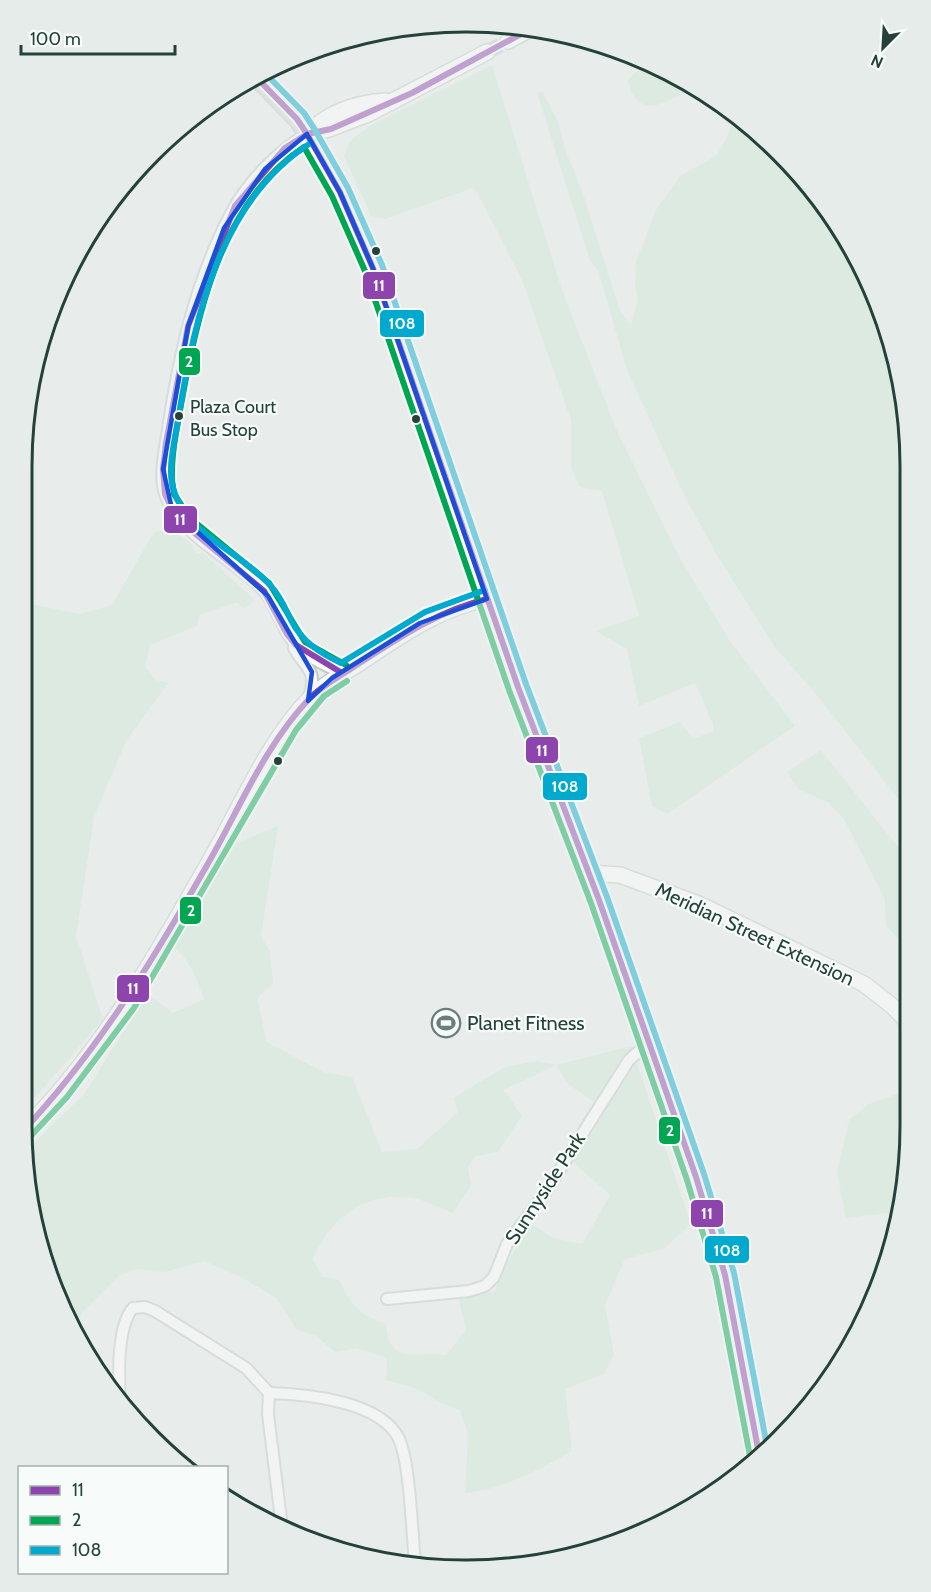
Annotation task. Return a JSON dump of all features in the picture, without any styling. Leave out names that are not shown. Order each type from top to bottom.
[{"type":"main road","points":[[262,83],[297,119],[307,134],[340,192],[373,268],[487,599],[588,873],[696,1177],[725,1275],[758,1447]]},
{"type":"street","points":[[508,41],[520,35]]},
{"type":"street","points":[[308,701],[313,683],[312,672],[297,653],[264,591],[186,526],[172,509],[165,495],[163,469],[171,410],[188,326],[224,228],[236,206],[261,173],[285,148],[307,134],[331,129],[428,85],[487,52]]},
{"type":"street","points":[[32,1121],[73,1078],[133,995],[264,763],[308,701],[332,678],[342,674],[420,623],[465,603],[487,599]]},
{"type":"street","points":[[287,634],[306,654],[342,674]]},
{"type":"street","name":"Meridian Street Extension","points":[[588,873],[620,875],[701,905],[864,984],[900,1014]]},
{"type":"street","name":"Sunnyside Park","points":[[387,1299],[468,1291],[485,1287],[494,1277],[507,1244],[545,1193],[622,1069],[648,1043]]},
{"type":"street","points":[[121,1390],[123,1333],[128,1313],[133,1308],[145,1307],[246,1368],[269,1393],[291,1394],[348,1404],[381,1418],[392,1427],[403,1453],[414,1558]]},
{"type":"street","points":[[269,1393],[268,1414],[281,1519]]},
{"type":"highlighted area","points":[[307,134],[340,192],[373,268],[487,599],[420,623],[332,678],[308,701],[312,672],[268,596],[172,509],[163,469],[188,326],[224,228],[265,169]]},
{"type":"green space","points":[[492,65],[562,290],[617,431],[678,555],[730,641],[795,726],[667,814],[652,806],[639,738],[680,722],[693,739],[713,731],[713,724],[695,683],[639,706],[627,649],[596,631],[639,616],[602,491],[580,487],[571,468],[571,420],[522,280],[473,188],[385,219],[371,216],[344,156],[349,142],[369,126]]},
{"type":"green space","points":[[641,69],[686,92],[655,105],[646,105],[638,101],[632,93],[628,79]]},
{"type":"green space","points":[[542,91],[557,119],[620,311],[631,325],[638,299],[635,285],[636,262],[656,210],[680,176],[716,156],[726,140],[732,122],[752,139],[795,182],[826,224],[855,274],[885,353],[899,437],[900,801],[820,699],[774,646],[718,557],[685,497],[627,370],[598,270],[590,261],[537,93]]},
{"type":"green space","points":[[168,531],[186,540],[197,554],[203,553],[253,598],[252,603],[243,609],[238,602],[199,615],[197,626],[150,645],[145,667],[156,680],[168,683],[126,741],[94,817],[76,936],[103,1019],[32,1101],[32,604],[79,614],[112,605],[154,532]]},
{"type":"green space","points":[[821,750],[900,850],[900,940],[886,926],[885,899],[844,819],[827,802],[798,789],[787,772]]},
{"type":"green space","points":[[278,826],[261,936],[270,952],[273,983],[257,998],[267,1042],[323,1072],[352,1077],[382,1152],[417,1149],[458,1112],[453,1098],[505,1067],[537,1061],[556,1065],[631,1046],[691,1224],[663,1249],[625,1259],[605,1305],[614,1355],[604,1374],[565,1389],[572,1451],[534,1472],[507,1483],[465,1493],[468,1434],[460,1410],[441,1403],[415,1388],[386,1380],[387,1358],[357,1348],[335,1352],[316,1336],[296,1329],[276,1298],[243,1278],[204,1261],[165,1272],[135,1269],[119,1276],[82,1313],[78,1321],[46,1239],[35,1183],[32,1145],[84,1094],[146,996],[153,998],[173,1013],[204,999],[187,961],[168,944],[227,847]],"holes":[[[556,1065],[568,1084],[594,1102],[564,1154],[610,1195],[582,1244],[554,1238],[531,1224],[500,1274],[495,1291],[459,1300],[466,1330],[446,1355],[415,1355],[399,1352],[388,1338],[386,1324],[357,1308],[339,1280],[322,1276],[313,1259],[321,1243],[342,1218],[354,1209],[383,1198],[417,1199],[452,1213],[471,1186],[468,1167],[476,1156],[498,1152],[522,1116],[504,1090]]]},
{"type":"green space","points":[[900,1093],[899,1155],[891,1211],[846,1218],[837,1173],[849,1120],[869,1104]]},
{"type":"tunnel","points":[[487,52],[508,41]]},
{"type":"transit line","name":"11","points":[[342,673],[296,645],[287,634],[264,591],[186,526],[172,509],[165,494],[163,469],[166,443],[188,326],[235,206],[285,148],[307,134],[331,129],[412,93],[520,35]]},
{"type":"transit line","name":"108","points":[[270,78],[304,113],[315,130],[348,188],[382,265],[526,684],[607,897],[704,1174],[734,1273],[766,1439]]},
{"type":"transit line","name":"11","points":[[262,83],[297,119],[307,134],[340,192],[373,268],[518,687],[599,900],[696,1177],[725,1275],[758,1447]]},
{"type":"transit line","name":"108","points":[[312,142],[281,166],[255,195],[234,227],[217,262],[204,300],[186,377],[171,463],[174,491],[181,506],[203,532],[245,563],[274,589],[300,635],[319,651],[341,663],[425,612],[485,590]]},
{"type":"transit line","name":"2","points":[[346,665],[305,642],[269,583],[190,518],[174,494],[172,480],[175,437],[197,325],[220,257],[235,225],[254,195],[276,169],[304,147],[332,196],[365,271],[509,690],[591,903],[687,1180],[716,1277],[750,1455]]},
{"type":"transit line","name":"11","points":[[32,1121],[76,1069],[147,967],[210,860],[267,755],[294,716],[321,688],[404,635],[452,610],[487,599]]},
{"type":"transit line","name":"2","points":[[32,1135],[67,1097],[134,1008],[296,730],[324,696],[347,681]]},
{"type":"place","name":"Plaza Court Bus Stop","points":[[179,416]]},
{"type":"place","name":"Planet Fitness","points":[[446,1023]]}]
